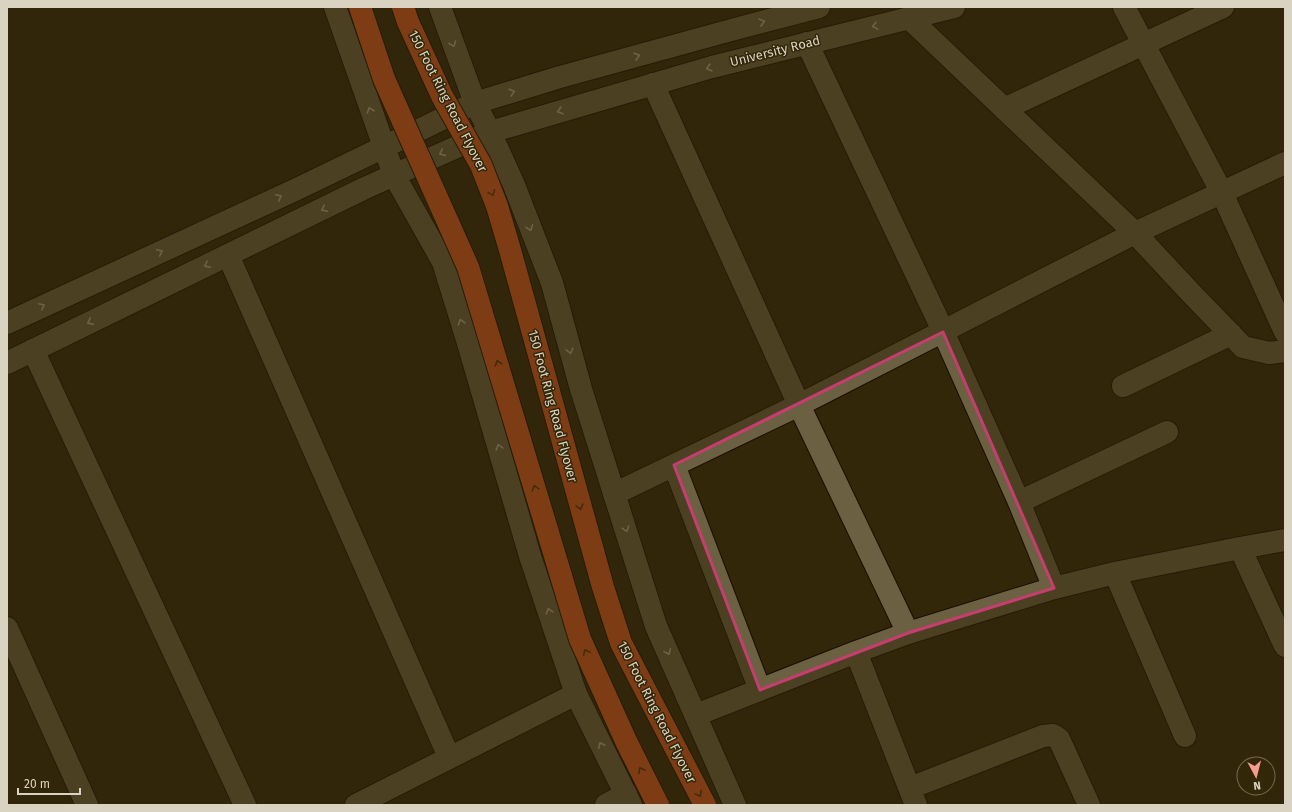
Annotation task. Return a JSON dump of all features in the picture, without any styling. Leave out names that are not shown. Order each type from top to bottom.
[{"type":"highway","points":[[360,7],[384,79],[468,267],[580,639],[626,741],[658,805]]},
{"type":"highway","name":"150 Foot Ring Road Flyover","points":[[403,7],[408,22],[442,96],[481,165],[497,206],[603,588],[621,643],[705,805]]},
{"type":"street","points":[[334,7],[394,175],[443,262],[530,556],[576,694],[628,800],[606,805]]},
{"type":"street","points":[[440,7],[474,103],[490,132],[514,185],[552,284],[581,389],[656,626],[735,805]]},
{"type":"street","points":[[7,322],[297,189],[474,103],[560,77],[819,7]]},
{"type":"street","name":"University Road","points":[[7,363],[394,175],[490,132],[712,67],[954,7]]},
{"type":"street","points":[[1124,7],[1222,193],[1285,332]]},
{"type":"street","points":[[1004,109],[1223,7]]},
{"type":"street","points":[[909,18],[1135,233],[1243,347],[1269,353],[1285,351]]},
{"type":"street","points":[[807,43],[943,332],[1019,502],[1054,588]]},
{"type":"street","points":[[653,84],[799,404],[908,633]]},
{"type":"street","points":[[614,494],[943,332],[1135,233],[1285,163]]},
{"type":"street","points":[[228,255],[450,757]]},
{"type":"street","points":[[1123,386],[1231,334]]},
{"type":"street","points":[[33,350],[245,805]]},
{"type":"street","points":[[1019,502],[1167,432]]},
{"type":"street","points":[[674,465],[760,690]]},
{"type":"street","points":[[696,715],[908,633],[1054,588],[1115,573],[1285,540]]},
{"type":"street","points":[[1240,548],[1285,646]]},
{"type":"street","points":[[1115,573],[1185,736]]},
{"type":"street","points":[[7,628],[86,805]]},
{"type":"street","points":[[856,652],[913,797],[1043,736],[1053,735],[1059,738],[1089,805]]},
{"type":"street","points":[[356,805],[576,694]]},
{"type":"highlighted area","points":[[943,332],[1054,588],[908,633],[760,690],[674,465]]}]
